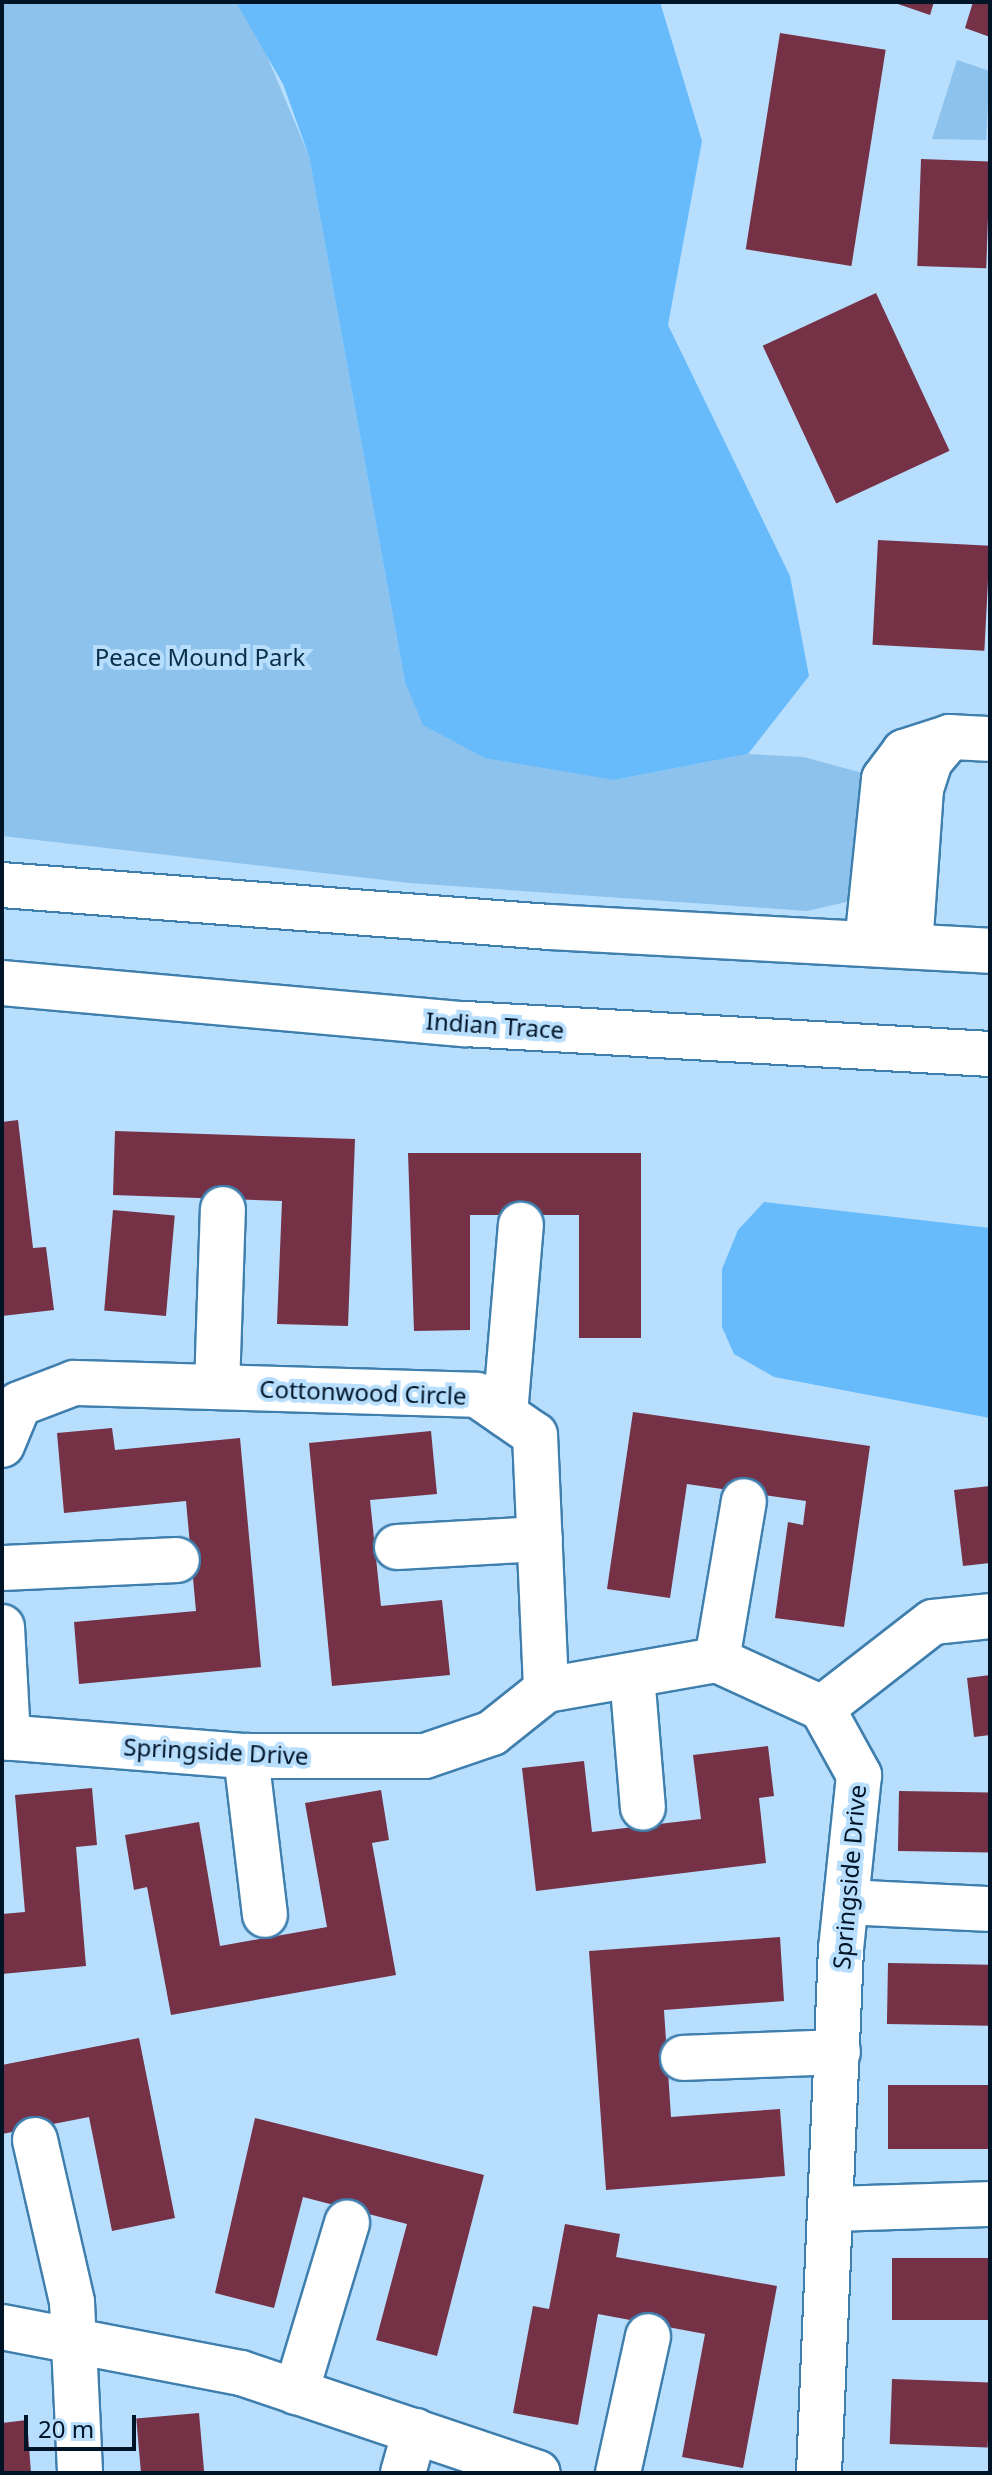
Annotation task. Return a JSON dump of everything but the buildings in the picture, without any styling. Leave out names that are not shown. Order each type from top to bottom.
[{"type":"street","points":[[867,944],[884,779],[904,752],[970,738]]},
{"type":"street","points":[[910,946],[921,789],[930,761],[970,738]]},
{"type":"street","points":[[2,885],[990,951]]},
{"type":"street","name":"Indian Trace","points":[[2,983],[465,1024],[990,1054]]},
{"type":"street","points":[[217,1387],[223,1209]]},
{"type":"street","points":[[505,1414],[521,1225]]},
{"type":"street","name":"Cottonwood Circle","points":[[2,1445],[10,1397],[74,1383],[477,1395],[535,1435],[546,1690]]},
{"type":"street","points":[[744,1501],[717,1660],[822,1708],[933,1622],[990,1616]]},
{"type":"street","points":[[397,1547],[540,1539]]},
{"type":"street","points":[[2,1568],[177,1560]]},
{"type":"street","points":[[2,1627],[5,1738]]},
{"type":"street","name":"Springside Drive","points":[[5,1738],[246,1756],[425,1756],[492,1733],[546,1690],[717,1660]]},
{"type":"street","points":[[632,1675],[643,1808]]},
{"type":"street","name":"Springside Drive","points":[[819,2473],[846,1902],[859,1775],[822,1708]]},
{"type":"street","points":[[246,1756],[265,1915]]},
{"type":"street","points":[[846,1902],[990,1909]]},
{"type":"street","points":[[683,2058],[838,2052]]},
{"type":"street","points":[[35,2140],[72,2302],[80,2473]]},
{"type":"street","points":[[832,2209],[989,2204]]},
{"type":"street","points":[[296,2392],[347,2223]]},
{"type":"street","points":[[2,2327],[74,2344],[241,2373],[538,2473]]},
{"type":"street","points":[[618,2473],[648,2336]]},
{"type":"street","points":[[2,2357],[74,2344]]},
{"type":"street","points":[[403,2473],[415,2431]]},
{"type":"green space","name":"Peace Mound Park","points":[[2,2],[236,2],[251,18],[309,156],[405,682],[614,780],[748,754],[804,757],[884,779],[851,901],[807,911],[410,883],[2,836]]},
{"type":"green space","points":[[957,60],[990,71],[986,140],[932,139]]},
{"type":"shaded area","points":[[236,2],[660,2],[702,141],[668,325],[790,576],[809,676],[748,754],[614,780],[485,758],[423,725],[405,682],[309,156],[283,84]]},
{"type":"shaded area","points":[[764,1202],[990,1228],[990,1418],[774,1377],[734,1354],[722,1327],[722,1269],[738,1230]]}]
